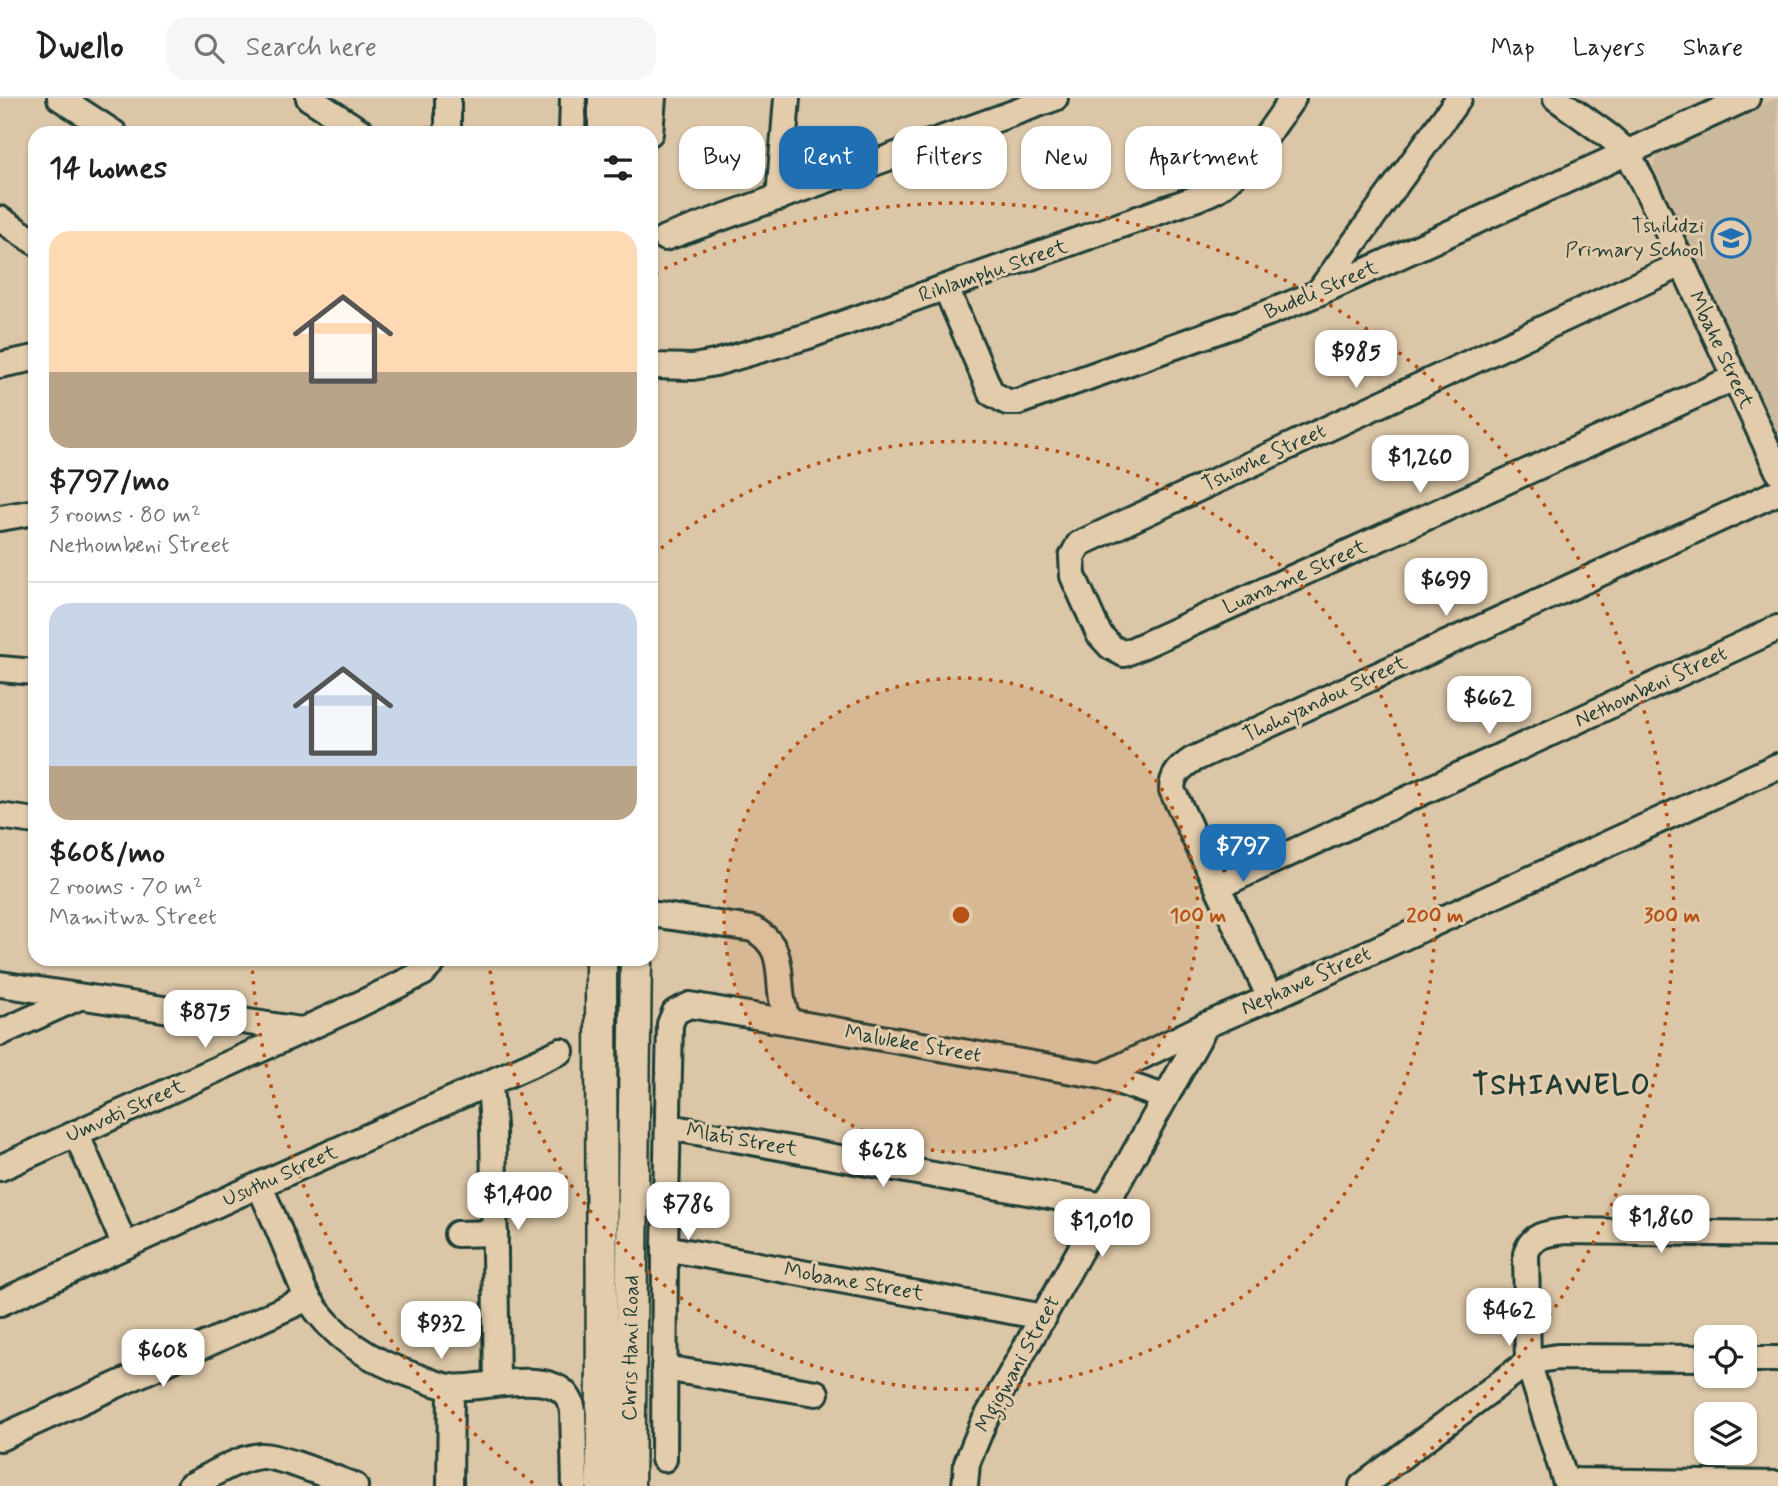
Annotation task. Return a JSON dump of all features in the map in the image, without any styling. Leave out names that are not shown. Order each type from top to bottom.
[{"type":"main road","points":[[604,98],[604,126]]},
{"type":"main road","points":[[630,98],[630,126]]},
{"type":"main road","name":"Chris Hani Road","points":[[601,966],[602,1486]]},
{"type":"main road","name":"Chris Hani Road","points":[[629,1486],[636,966]]},
{"type":"street","points":[[60,98],[103,126]]},
{"type":"street","points":[[309,98],[352,126]]},
{"type":"street","points":[[448,98],[448,126]]},
{"type":"street","points":[[572,126],[573,98]]},
{"type":"street","points":[[651,126],[653,98]]},
{"type":"street","points":[[779,198],[787,98]]},
{"type":"street","points":[[665,239],[1055,98]]},
{"type":"street","name":"Rihlamphu Street","points":[[658,366],[693,367],[715,363],[808,336],[1178,206],[1216,190],[1228,181],[1252,153],[1293,98]]},
{"type":"street","points":[[1318,293],[1459,98]]},
{"type":"street","points":[[1556,98],[1628,153]]},
{"type":"street","name":"Budeli Street","points":[[946,288],[990,393],[1007,402],[1018,402],[1318,293],[1747,98]]},
{"type":"street","name":"Mbahe Street","points":[[1628,153],[1778,471]]},
{"type":"street","points":[[0,219],[28,237]]},
{"type":"street","name":"Tshiovhe Street","points":[[1124,654],[1111,647],[1099,634],[1073,576],[1072,557],[1079,544],[1682,264]]},
{"type":"street","points":[[0,365],[28,359]]},
{"type":"street","name":"Luaname Street","points":[[1124,654],[1734,378]]},
{"type":"street","name":"Thohoyandou Street","points":[[1270,998],[1172,790],[1176,773],[1186,764],[1778,492]]},
{"type":"street","points":[[0,519],[28,513]]},
{"type":"street","name":"Nethombeni Street","points":[[1219,886],[1778,628]]},
{"type":"street","points":[[0,669],[28,671]]},
{"type":"street","name":"Nephawe Street","points":[[1102,1076],[1206,1025],[1778,766]]},
{"type":"street","points":[[0,816],[28,820]]},
{"type":"street","points":[[658,915],[752,929],[761,934],[775,948],[778,956],[780,1000],[789,1022]]},
{"type":"street","name":"Umvoti Street","points":[[0,1168],[423,973],[430,966]]},
{"type":"street","points":[[0,984],[301,1030]]},
{"type":"street","points":[[0,1033],[79,997]]},
{"type":"street","name":"Maluleke Street","points":[[669,1127],[670,1024],[675,1012],[690,1005],[1102,1076],[1164,1097]]},
{"type":"street","name":"Mgigwani Street","points":[[965,1486],[965,1474],[973,1445],[1206,1025]]},
{"type":"street","name":"Usuthu Street","points":[[0,1303],[561,1051]]},
{"type":"street","points":[[490,1084],[497,1382]]},
{"type":"street","points":[[664,1459],[665,1248],[669,1127]]},
{"type":"street","name":"Mlati Street","points":[[669,1127],[1105,1206]]},
{"type":"street","points":[[76,1133],[125,1246]]},
{"type":"street","points":[[259,1185],[308,1298],[335,1331],[358,1350],[397,1370],[450,1387],[497,1382],[550,1383],[558,1387],[571,1401],[575,1486]]},
{"type":"street","points":[[1778,1234],[1566,1231],[1542,1235],[1530,1243],[1526,1254],[1528,1362],[1567,1483],[1778,1484]]},
{"type":"street","points":[[457,1234],[495,1233]]},
{"type":"street","name":"Mobane Street","points":[[665,1248],[1044,1317]]},
{"type":"street","points":[[0,1438],[308,1298]]},
{"type":"street","points":[[1362,1486],[1528,1362],[1557,1357],[1694,1358]]},
{"type":"street","points":[[1757,1359],[1778,1359]]},
{"type":"street","points":[[664,1368],[816,1393]]},
{"type":"street","points":[[450,1387],[450,1486]]},
{"type":"street","points":[[190,1486],[260,1456],[274,1458],[348,1485]]},
{"type":"shaded area","name":"Tshilidzi Primary School","points":[[1778,98],[1778,443],[1653,166],[1658,154]]},
{"type":"place","name":"Tshilidzi Primary School","points":[[1731,238]]},
{"type":"district","name":"TSHIAWELO","points":[[1562,1086]]}]
